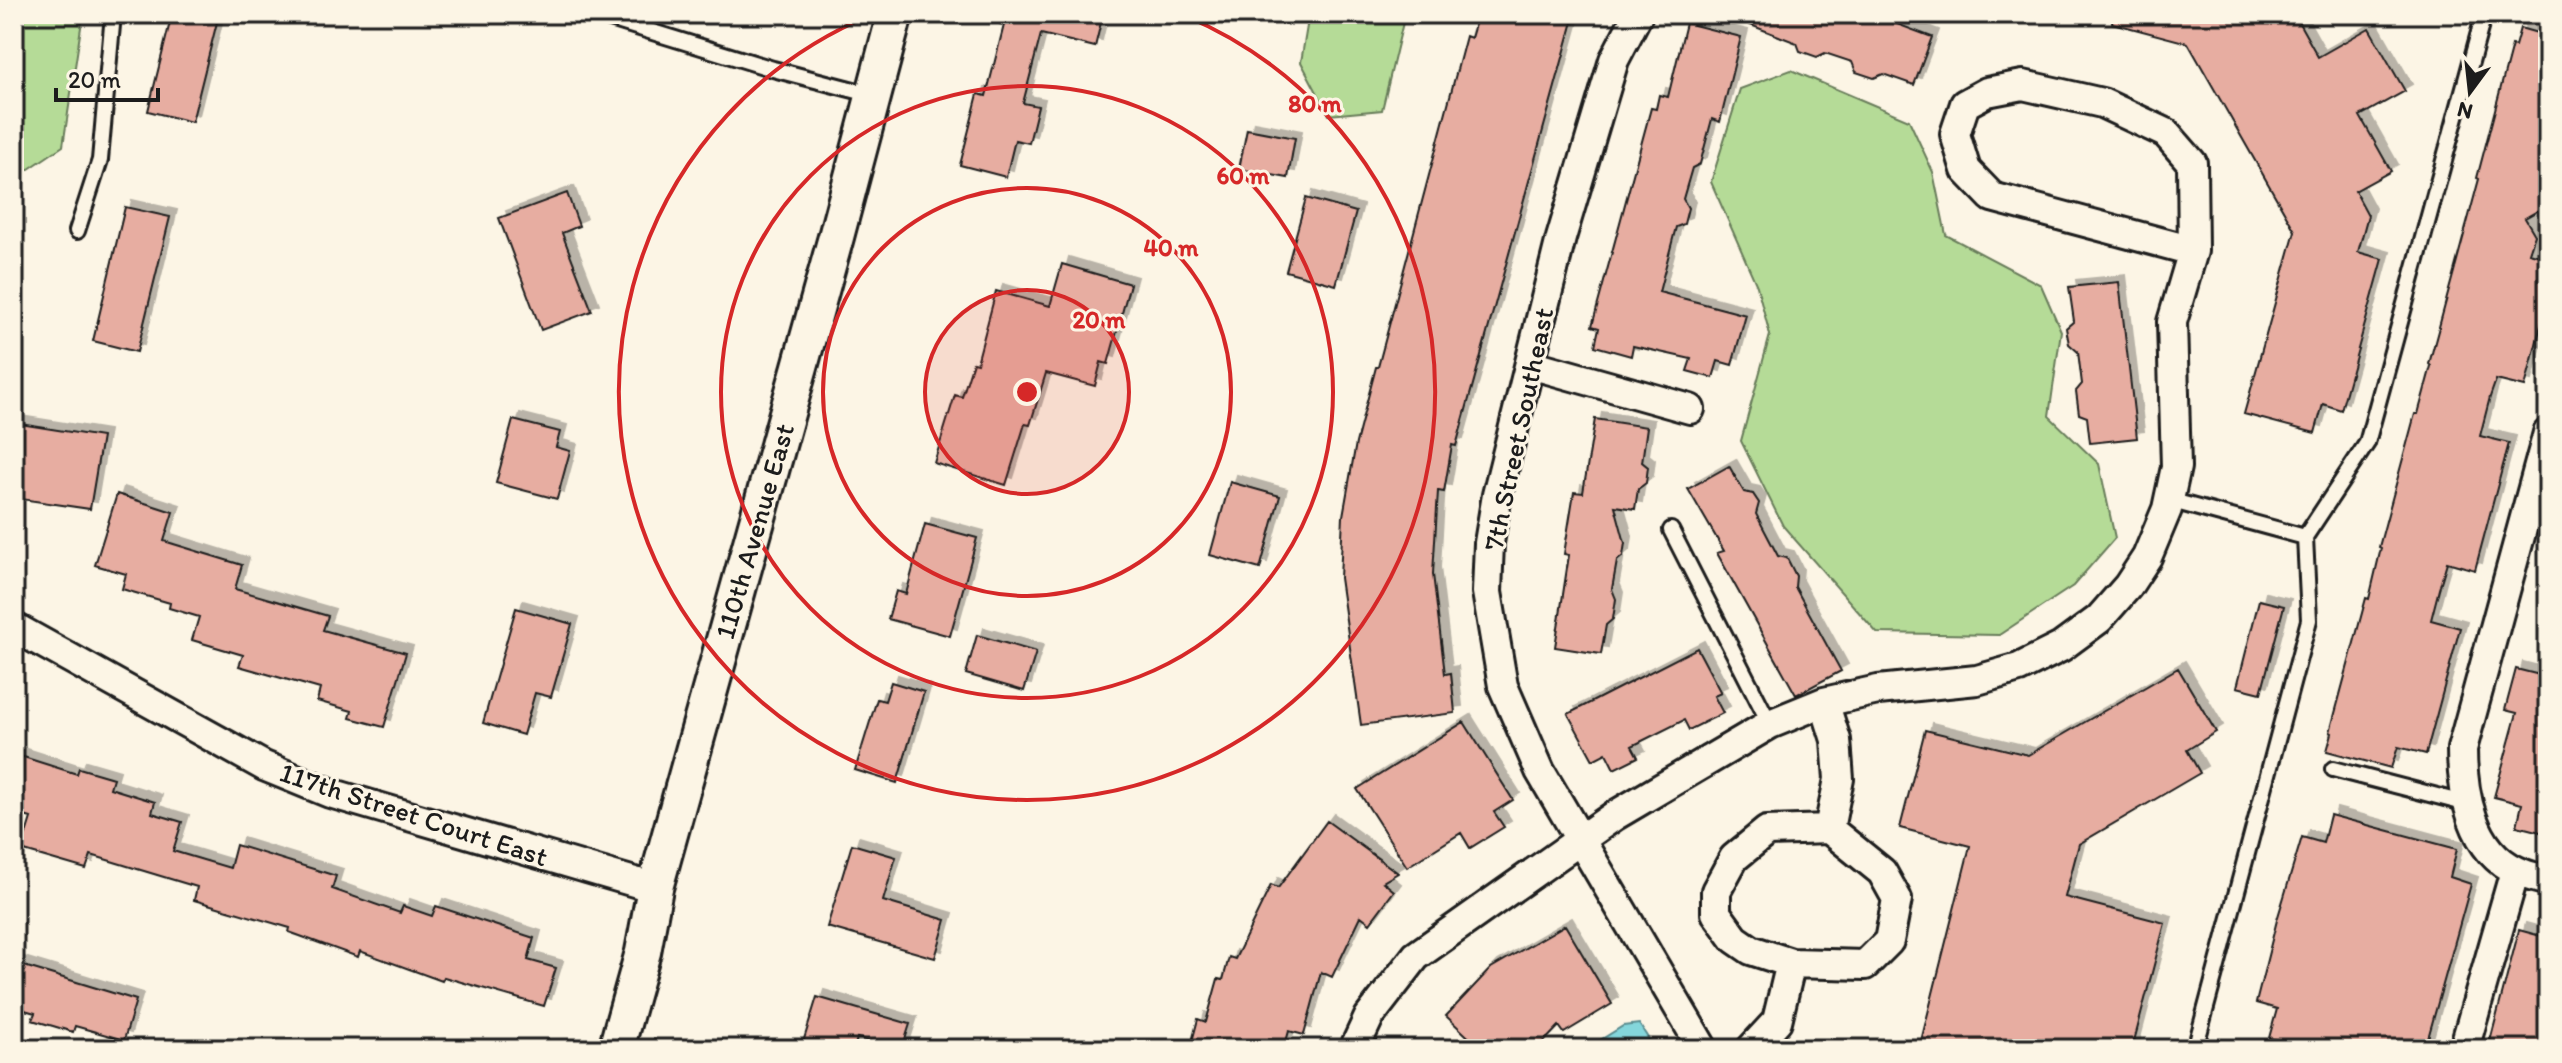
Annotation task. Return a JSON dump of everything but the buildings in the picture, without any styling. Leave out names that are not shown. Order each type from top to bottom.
[{"type":"street","name":"110th Avenue East","points":[[616,1049],[643,952],[655,888],[895,14]]},
{"type":"street","name":"7th Street Southeast","points":[[1638,14],[1614,60],[1561,238],[1497,495],[1489,543],[1487,592],[1503,686],[1540,771],[1703,1049]]},
{"type":"street","points":[[1354,1049],[1369,1017],[1416,956],[1581,838],[1770,724],[1824,702],[1878,690],[1977,680],[2019,668],[2061,647],[2099,619],[2128,586],[2147,557],[2169,500],[2176,467],[2172,322],[2193,251],[2192,163],[2166,133],[2102,103],[2023,85],[1987,92],[1965,104],[1955,134],[1966,170],[1992,197],[2193,251]]},
{"type":"street","points":[[1530,364],[1690,409]]},
{"type":"street","points":[[2548,433],[2540,496],[2462,749],[2462,773],[2477,830],[2492,851],[2515,871],[2548,881]]},
{"type":"street","name":"117th Street Court East","points":[[14,627],[264,766],[330,793],[655,888]]},
{"type":"street","points":[[1824,702],[1836,740],[1839,779],[1829,829]]},
{"type":"street","points":[[1829,829],[1882,872],[1897,899],[1889,941],[1865,965],[1791,963],[1751,950],[1735,939],[1716,913],[1716,891],[1734,858],[1767,831],[1829,829]]},
{"type":"street","points":[[2464,1049],[2515,871]]},
{"type":"street","points":[[1751,1049],[1777,1021],[1791,963]]},
{"type":"lane","points":[[77,231],[100,160],[113,14]]},
{"type":"lane","points":[[594,14],[773,69],[873,95]]},
{"type":"lane","points":[[2195,1049],[2309,620],[2305,537],[2367,443],[2484,14]]},
{"type":"lane","points":[[2169,500],[2305,537]]},
{"type":"lane","points":[[1671,530],[1770,724]]},
{"type":"lane","points":[[2333,769],[2468,804]]},
{"type":"green space","points":[[14,14],[83,14],[63,146],[26,171],[14,158]]},
{"type":"green space","points":[[1309,14],[1405,14],[1382,110],[1329,115],[1301,62]]},
{"type":"green space","points":[[1791,70],[1909,120],[1933,172],[1946,235],[2041,285],[2061,331],[2049,416],[2099,464],[2115,538],[2073,586],[1999,635],[1877,633],[1783,526],[1741,441],[1770,335],[1757,286],[1711,182],[1740,89]]},
{"type":"water","points":[[1639,1024],[1655,1049],[1586,1049],[1623,1026]]}]
